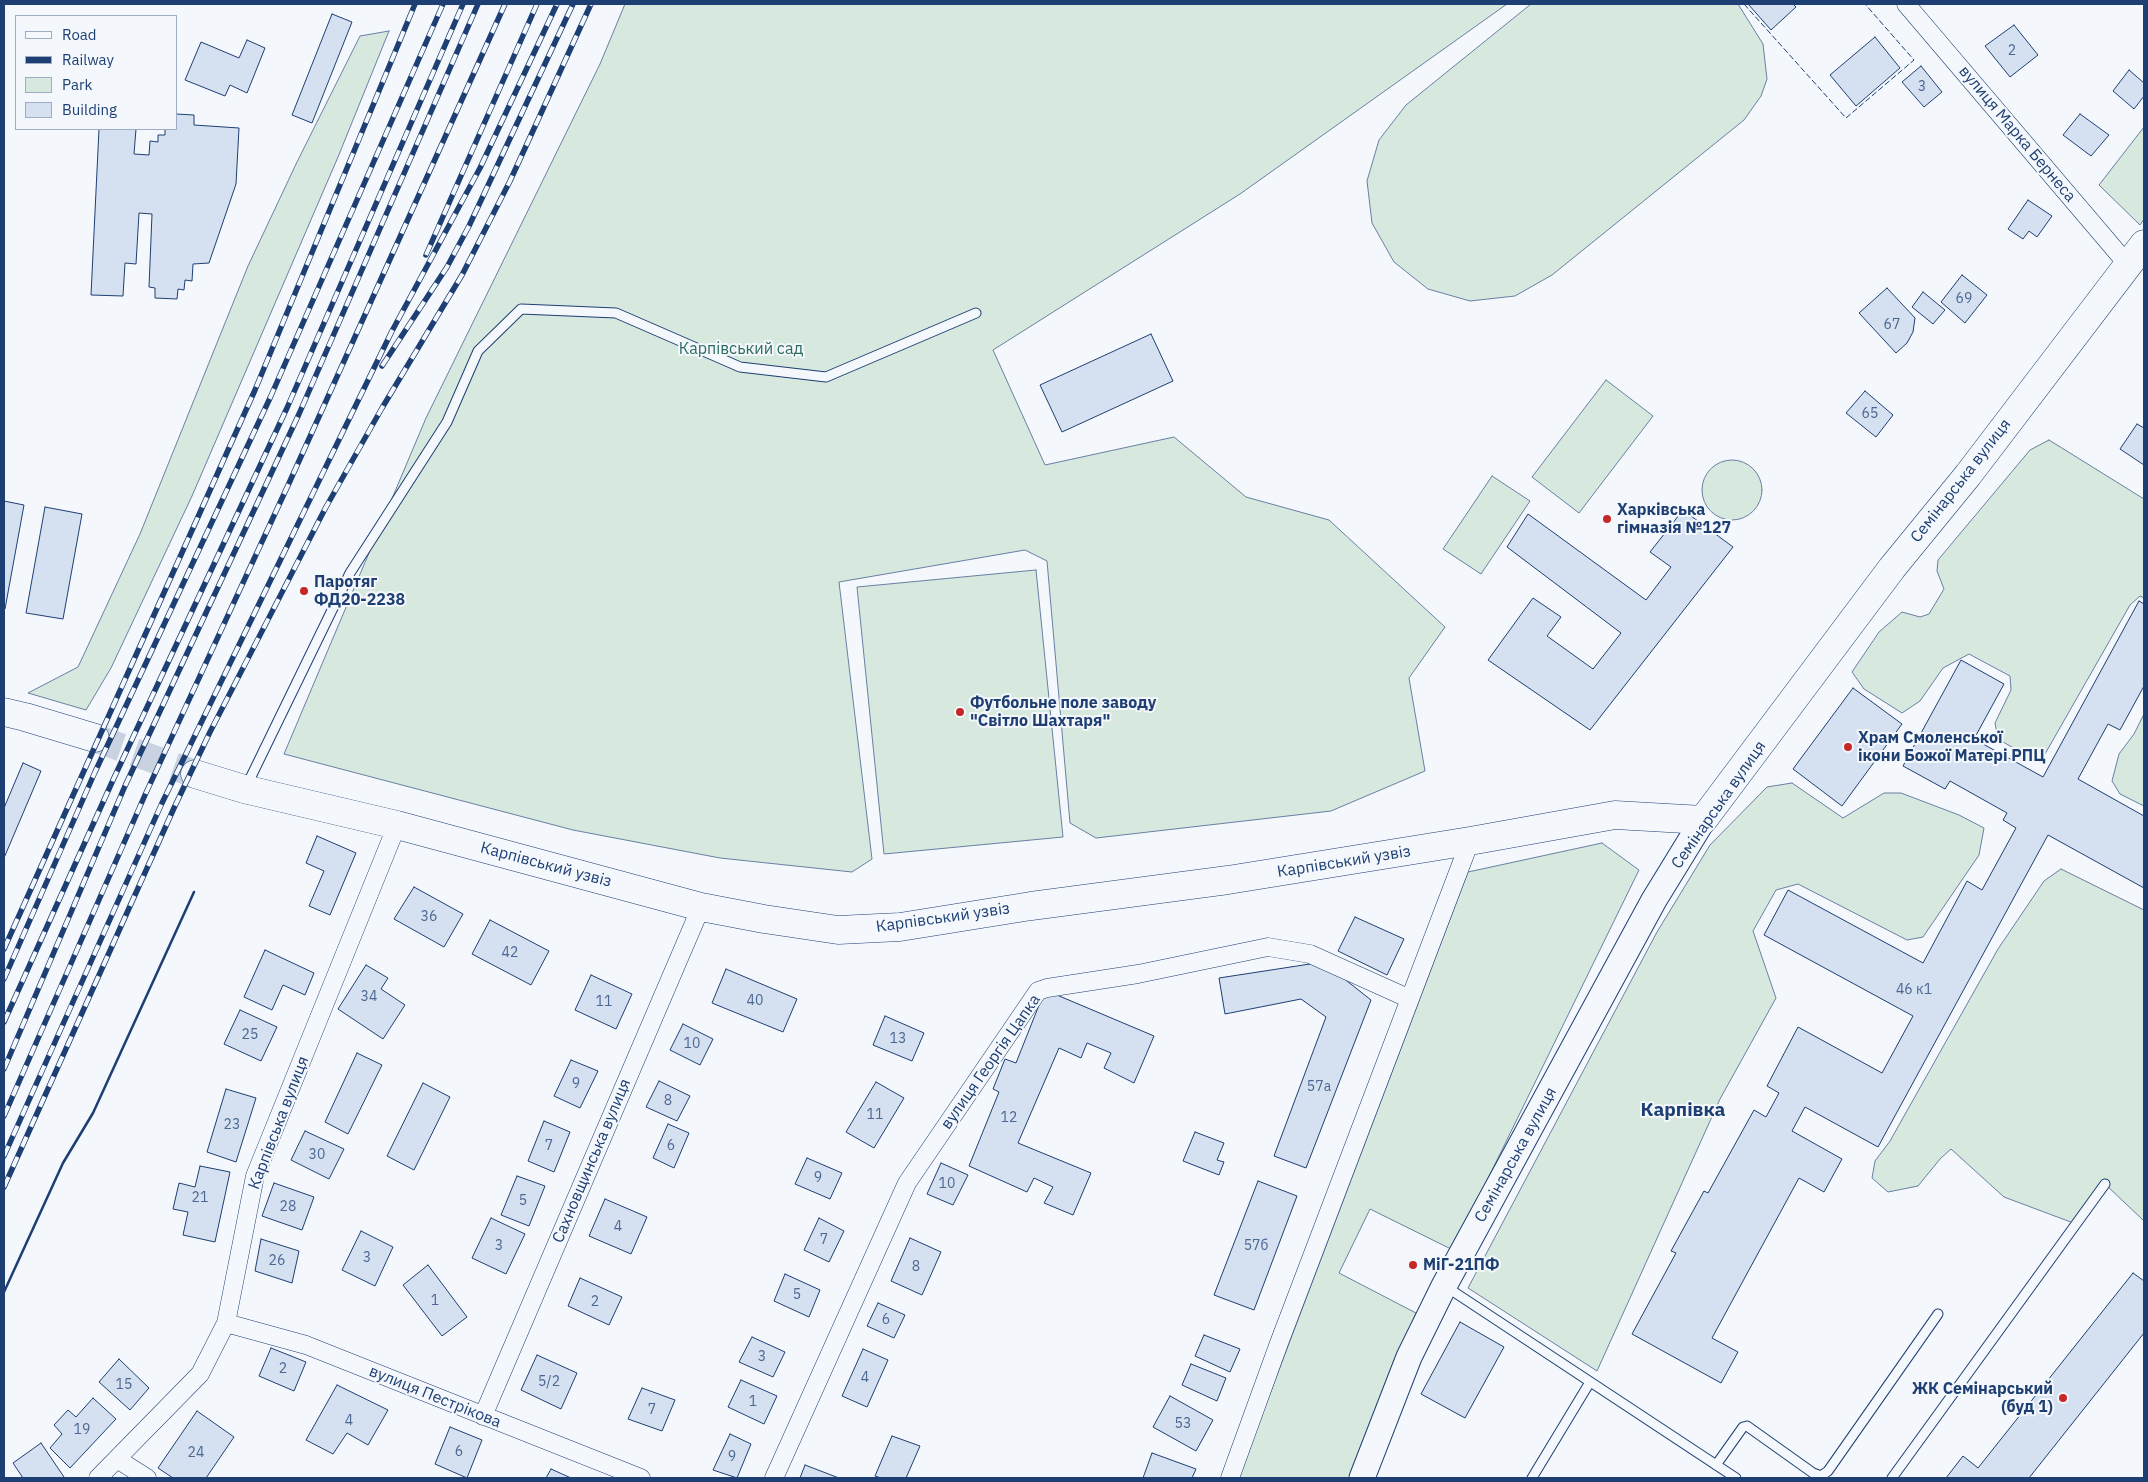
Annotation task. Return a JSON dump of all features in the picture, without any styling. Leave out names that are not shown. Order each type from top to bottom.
[{"type":"main road","name":"Семінарська вулиця","points":[[1362,1478],[1409,1356],[1444,1286],[1654,900],[1703,820],[1892,568],[1968,475],[2136,255]]},
{"type":"main road","points":[[4,712],[25,716],[95,738]]},
{"type":"main road","name":"Карпівський узвіз","points":[[194,774],[244,789],[397,825],[701,907],[838,930],[900,926],[1031,906],[1228,880],[1470,841],[1615,815],[1703,820]]},
{"type":"street","name":"вулиця Марка Бернеса","points":[[1906,4],[2136,255]]},
{"type":"street","name":"Карпівська вулиця","points":[[98,1478],[200,1374],[226,1323],[255,1176],[397,825]]},
{"type":"street","points":[[1230,1478],[1279,1342],[1470,841]]},
{"type":"street","name":"Сахновщинська вулиця","points":[[483,1416],[701,907]]},
{"type":"street","name":"вулиця Георгія Цапка","points":[[774,1478],[907,1183],[1038,991],[1138,974],[1268,947],[1310,954],[1410,999]]},
{"type":"street","name":"вулиця Пестрікова","points":[[226,1323],[306,1345],[641,1478]]},
{"type":"street","points":[[117,1459],[147,1478]]},
{"type":"lane","points":[[244,789],[350,573],[447,422],[478,351],[521,309],[616,313],[740,367],[826,376],[976,312]]},
{"type":"lane","points":[[1892,1478],[2105,1184]]},
{"type":"lane","points":[[1444,1286],[1736,1478]]},
{"type":"lane","points":[[1716,1464],[1743,1427],[1747,1426],[1813,1473],[1822,1476],[1828,1471],[1938,1314]]},
{"type":"lane","points":[[1532,1478],[1590,1382]]},
{"type":"green space","name":"Карпівський сад","points":[[625,4],[1507,4],[1240,194],[993,350],[1045,465],[1174,437],[1246,497],[1329,520],[1445,627],[1409,678],[1425,771],[1331,811],[1096,838],[1070,823],[1047,561],[1025,550],[839,582],[872,859],[852,872],[720,858],[573,830],[284,754],[426,418],[600,64]]},
{"type":"green space","points":[[1531,4],[1738,4],[1763,44],[1767,79],[1761,96],[1744,120],[1552,275],[1515,296],[1470,301],[1428,289],[1394,262],[1372,223],[1367,181],[1379,140],[1406,105]]},
{"type":"green space","points":[[389,31],[338,157],[192,496],[111,668],[86,710],[28,693],[78,667],[140,534],[248,266],[297,162],[360,36]]},
{"type":"green space","points":[[2144,127],[2144,219],[2140,225],[2099,185]]},
{"type":"green space","points":[[1606,380],[1653,416],[1579,513],[1532,477]]},
{"type":"green space","points":[[2049,440],[2144,499],[2144,598],[2140,596],[2130,605],[2045,754],[2036,761],[1998,739],[1995,723],[2011,690],[2010,676],[1969,654],[1943,668],[1920,701],[1902,713],[1864,689],[1852,672],[1879,632],[1902,612],[1920,617],[1929,614],[1944,589],[1937,571],[1938,560],[2030,450]]},
{"type":"green space","points":[[1732,460],[1748,465],[1753,469],[1757,474],[1762,490],[1757,506],[1753,511],[1748,515],[1732,520],[1716,515],[1711,511],[1707,506],[1702,490],[1707,474],[1711,469],[1716,465]]},
{"type":"green space","points":[[1492,476],[1530,501],[1481,574],[1443,549]]},
{"type":"green space","name":"Футбольне поле заводу \"Світло Шахтаря\"","points":[[1036,570],[1063,837],[884,854],[857,587]]},
{"type":"green space","points":[[2144,714],[2144,806],[2120,794],[2112,781],[2119,754],[2134,734]]},
{"type":"green space","points":[[1792,783],[1843,818],[1884,793],[1901,793],[1959,815],[1984,828],[1979,855],[1923,937],[1907,940],[1798,884],[1776,890],[1753,931],[1776,998],[1720,1099],[1597,1371],[1468,1288],[1657,932],[1710,845],[1767,787]]},
{"type":"green space","points":[[1602,843],[1639,870],[1453,1250],[1370,1209],[1339,1273],[1416,1313],[1349,1478],[1238,1478],[1468,872]]},
{"type":"green space","points":[[2061,869],[2144,910],[2144,1221],[2105,1184],[2076,1224],[2004,1197],[1951,1149],[1940,1159],[1918,1186],[1888,1192],[1872,1178],[1875,1161],[1890,1141],[1998,949],[2044,881]]},
{"type":"building","points":[[1748,4],[1793,4],[1796,7],[1771,30]]},
{"type":"building","points":[[332,14],[352,22],[312,123],[292,115]]},
{"type":"building","points":[[2014,25],[2038,55],[2010,77],[1985,46]]},
{"type":"building","points":[[1875,37],[1900,68],[1856,106],[1830,75]]},
{"type":"building","points":[[247,40],[265,48],[247,93],[230,85],[225,96],[185,80],[201,42],[239,58]]},
{"type":"building","points":[[1921,66],[1942,92],[1924,107],[1902,82]]},
{"type":"building","points":[[2129,70],[2144,83],[2144,96],[2134,109],[2113,91]]},
{"type":"building","points":[[178,114],[194,115],[194,125],[239,128],[236,184],[209,263],[193,264],[192,281],[185,280],[184,290],[178,289],[177,299],[155,298],[155,288],[149,287],[152,214],[139,213],[136,264],[125,263],[123,296],[91,295],[99,130],[136,130],[134,154],[149,155],[150,141],[158,142],[158,135],[165,135],[165,130],[178,130]]},
{"type":"building","points":[[2080,114],[2109,135],[2091,156],[2063,135]]},
{"type":"building","points":[[2028,200],[2052,216],[2037,237],[2029,231],[2023,239],[2008,229]]},
{"type":"building","points":[[1962,275],[1987,295],[1965,323],[1941,302]]},
{"type":"building","points":[[1887,288],[1915,318],[1913,332],[1907,343],[1896,353],[1859,313]]},
{"type":"building","points":[[1923,292],[1945,310],[1933,324],[1912,307]]},
{"type":"building","points":[[1151,334],[1173,381],[1062,432],[1040,385]]},
{"type":"building","points":[[1865,391],[1893,415],[1876,437],[1846,413]]},
{"type":"building","points":[[2137,424],[2144,428],[2144,465],[2120,449]]},
{"type":"building","points":[[4,501],[24,505],[5,609],[4,609]]},
{"type":"building","points":[[45,507],[82,514],[63,619],[26,613]]},
{"type":"building","points":[[1683,510],[1733,547],[1590,730],[1488,660],[1533,598],[1561,617],[1547,636],[1593,669],[1621,633],[1507,547],[1528,514],[1646,600],[1671,567],[1650,552]]},
{"type":"building","points":[[2139,601],[2144,604],[2144,686],[2120,730],[2108,724],[2078,779],[2144,816],[2144,888],[2048,835],[1878,1147],[1805,1107],[1792,1131],[1842,1159],[1824,1192],[1799,1178],[1712,1338],[1738,1352],[1721,1383],[1632,1334],[1676,1253],[1671,1251],[1704,1191],[1708,1193],[1754,1110],[1766,1117],[1779,1093],[1767,1086],[1798,1027],[1882,1073],[1913,1016],[1764,935],[1788,890],[1923,963],[1967,881],[1982,890],[2016,828],[2003,820],[2007,813],[1950,781],[1945,789],[1903,766],[1961,660],[2004,684],[1974,739],[2043,777]]},
{"type":"building","name":"Храм Смоленської ікони Божої Матері РПЦ","points":[[1853,688],[1902,724],[1842,806],[1793,769]]},
{"type":"building","points":[[23,763],[41,771],[4,858],[4,808]]},
{"type":"building","points":[[317,836],[356,853],[330,915],[309,906],[324,871],[306,863]]},
{"type":"building","points":[[414,887],[463,914],[444,947],[394,919]]},
{"type":"building","points":[[1355,917],[1404,939],[1387,975],[1338,951]]},
{"type":"building","points":[[490,920],[549,951],[531,985],[472,954]]},
{"type":"building","points":[[265,950],[314,973],[305,995],[283,985],[272,1010],[244,997]]},
{"type":"building","points":[[1323,962],[1371,1000],[1306,1168],[1274,1156],[1326,1017],[1301,999],[1225,1014],[1219,978]]},
{"type":"building","points":[[366,965],[388,978],[381,989],[405,1005],[383,1039],[338,1009]]},
{"type":"building","points":[[726,969],[797,999],[783,1032],[712,1003]]},
{"type":"building","points":[[591,975],[632,994],[616,1029],[575,1010]]},
{"type":"building","points":[[1045,990],[1154,1036],[1134,1083],[1104,1068],[1111,1053],[1087,1043],[1081,1058],[1059,1048],[1018,1143],[1091,1173],[1073,1215],[1044,1203],[1053,1187],[1034,1178],[1027,1192],[969,1166],[999,1092],[993,1089],[1005,1059],[1016,1063]]},
{"type":"building","points":[[240,1010],[277,1027],[261,1061],[224,1044]]},
{"type":"building","points":[[885,1016],[924,1033],[912,1061],[873,1045]]},
{"type":"building","points":[[683,1024],[713,1039],[700,1065],[670,1050]]},
{"type":"building","points":[[357,1053],[382,1065],[348,1134],[325,1122]]},
{"type":"building","points":[[571,1060],[598,1071],[580,1108],[554,1096]]},
{"type":"building","points":[[659,1081],[690,1096],[677,1121],[646,1107]]},
{"type":"building","points":[[876,1082],[904,1098],[874,1148],[846,1132]]},
{"type":"building","points":[[423,1083],[450,1097],[414,1170],[387,1156]]},
{"type":"building","points":[[226,1089],[256,1098],[236,1162],[207,1152]]},
{"type":"building","points":[[544,1121],[570,1132],[554,1172],[528,1161]]},
{"type":"building","points":[[668,1124],[689,1133],[674,1168],[653,1158]]},
{"type":"building","points":[[305,1131],[344,1149],[329,1179],[291,1160]]},
{"type":"building","points":[[1195,1132],[1224,1143],[1217,1160],[1224,1162],[1219,1175],[1183,1161]]},
{"type":"building","points":[[807,1158],[842,1173],[830,1199],[795,1184]]},
{"type":"building","points":[[941,1163],[968,1175],[953,1205],[927,1194]]},
{"type":"building","points":[[200,1166],[230,1172],[215,1242],[183,1235],[188,1212],[173,1209],[179,1183],[195,1187]]},
{"type":"building","points":[[517,1176],[545,1186],[529,1226],[501,1215]]},
{"type":"building","points":[[1258,1181],[1297,1196],[1254,1310],[1214,1295]]},
{"type":"building","points":[[274,1183],[314,1197],[302,1230],[262,1216]]},
{"type":"building","points":[[605,1199],[647,1217],[631,1254],[589,1236]]},
{"type":"building","points":[[491,1218],[525,1234],[506,1274],[472,1258]]},
{"type":"building","points":[[819,1218],[844,1231],[829,1262],[804,1250]]},
{"type":"building","points":[[361,1231],[393,1247],[375,1286],[342,1270]]},
{"type":"building","points":[[910,1238],[941,1252],[922,1295],[891,1281]]},
{"type":"building","points":[[261,1239],[299,1251],[292,1283],[255,1271]]},
{"type":"building","points":[[428,1265],[467,1317],[442,1336],[403,1285]]},
{"type":"building","name":"ЖК Семінарський (буд 1)","points":[[2133,1273],[2144,1281],[2144,1333],[2029,1478],[1946,1478],[1963,1456],[1978,1468]]},
{"type":"building","points":[[785,1274],[820,1290],[809,1317],[774,1301]]},
{"type":"building","points":[[580,1278],[622,1297],[609,1325],[568,1306]]},
{"type":"building","points":[[878,1303],[905,1315],[894,1338],[867,1326]]},
{"type":"building","points":[[1460,1322],[1504,1347],[1465,1418],[1421,1394]]},
{"type":"building","points":[[1204,1335],[1240,1349],[1230,1372],[1195,1356]]},
{"type":"building","points":[[752,1337],[785,1352],[773,1377],[739,1362]]},
{"type":"building","points":[[271,1348],[306,1362],[294,1391],[259,1376]]},
{"type":"building","points":[[863,1349],[888,1360],[867,1407],[842,1396]]},
{"type":"building","points":[[537,1355],[577,1373],[561,1409],[521,1390]]},
{"type":"building","points":[[119,1359],[149,1388],[130,1410],[99,1382]]},
{"type":"building","points":[[1191,1364],[1226,1378],[1217,1401],[1182,1385]]},
{"type":"building","points":[[741,1380],[777,1396],[764,1424],[728,1407]]},
{"type":"building","points":[[337,1385],[388,1410],[368,1445],[347,1433],[333,1454],[306,1440]]},
{"type":"building","points":[[642,1388],[675,1400],[662,1431],[628,1419]]},
{"type":"building","points":[[1170,1396],[1213,1420],[1196,1451],[1153,1427]]},
{"type":"building","points":[[93,1398],[116,1419],[70,1468],[50,1448],[62,1434],[54,1425],[68,1410],[76,1417]]},
{"type":"building","points":[[197,1411],[234,1437],[206,1478],[173,1478],[158,1468]]},
{"type":"building","points":[[450,1427],[482,1440],[467,1478],[435,1464]]},
{"type":"building","points":[[730,1434],[751,1444],[737,1478],[713,1470]]},
{"type":"building","points":[[892,1436],[920,1446],[906,1478],[881,1478],[875,1476]]},
{"type":"building","points":[[41,1443],[64,1477],[23,1478],[13,1463]]},
{"type":"building","points":[[1152,1453],[1196,1469],[1192,1478],[1143,1478]]},
{"type":"building","points":[[805,1465],[839,1478],[800,1478]]},
{"type":"building","points":[[551,1469],[571,1478],[546,1478]]},
{"type":"tunnel","points":[[95,738],[195,774]]},
{"type":"railway","points":[[4,949],[255,390],[415,4]]},
{"type":"railway","points":[[4,979],[95,772],[270,398],[443,4]]},
{"type":"railway","points":[[4,1022],[113,780],[287,408],[463,4]]},
{"type":"railway","points":[[4,1069],[125,786],[299,414],[478,4]]},
{"type":"railway","points":[[4,1116],[145,795],[290,481],[505,4]]},
{"type":"railway","points":[[426,255],[537,4]]},
{"type":"railway","points":[[4,1156],[162,803],[392,331],[480,168],[557,4]]},
{"type":"railway","points":[[382,366],[447,267],[469,226],[573,4]]},
{"type":"railway","points":[[4,1187],[210,732],[326,507],[382,408],[462,275],[510,181],[591,4]]},
{"type":"fence","points":[[1744,4],[1846,118],[1914,60],[1865,4]]},
{"type":"wall","points":[[4,1292],[63,1163],[93,1113],[194,892]]},
{"type":"place","name":"Харківська гімназія №127","points":[[1607,519]]},
{"type":"place","name":"Паротяг ФД20-2238","points":[[304,591]]},
{"type":"place","name":"Футбольне поле заводу \"Світло Шахтаря\"","points":[[960,712]]},
{"type":"place","name":"Храм Смоленської ікони Божої Матері РПЦ","points":[[1848,747]]},
{"type":"place","name":"МіГ-21ПФ","points":[[1413,1265]]},
{"type":"place","name":"ЖК Семінарський (буд 1)","points":[[2063,1398]]},
{"type":"district","name":"Карпівка","points":[[1683,1111]]}]
